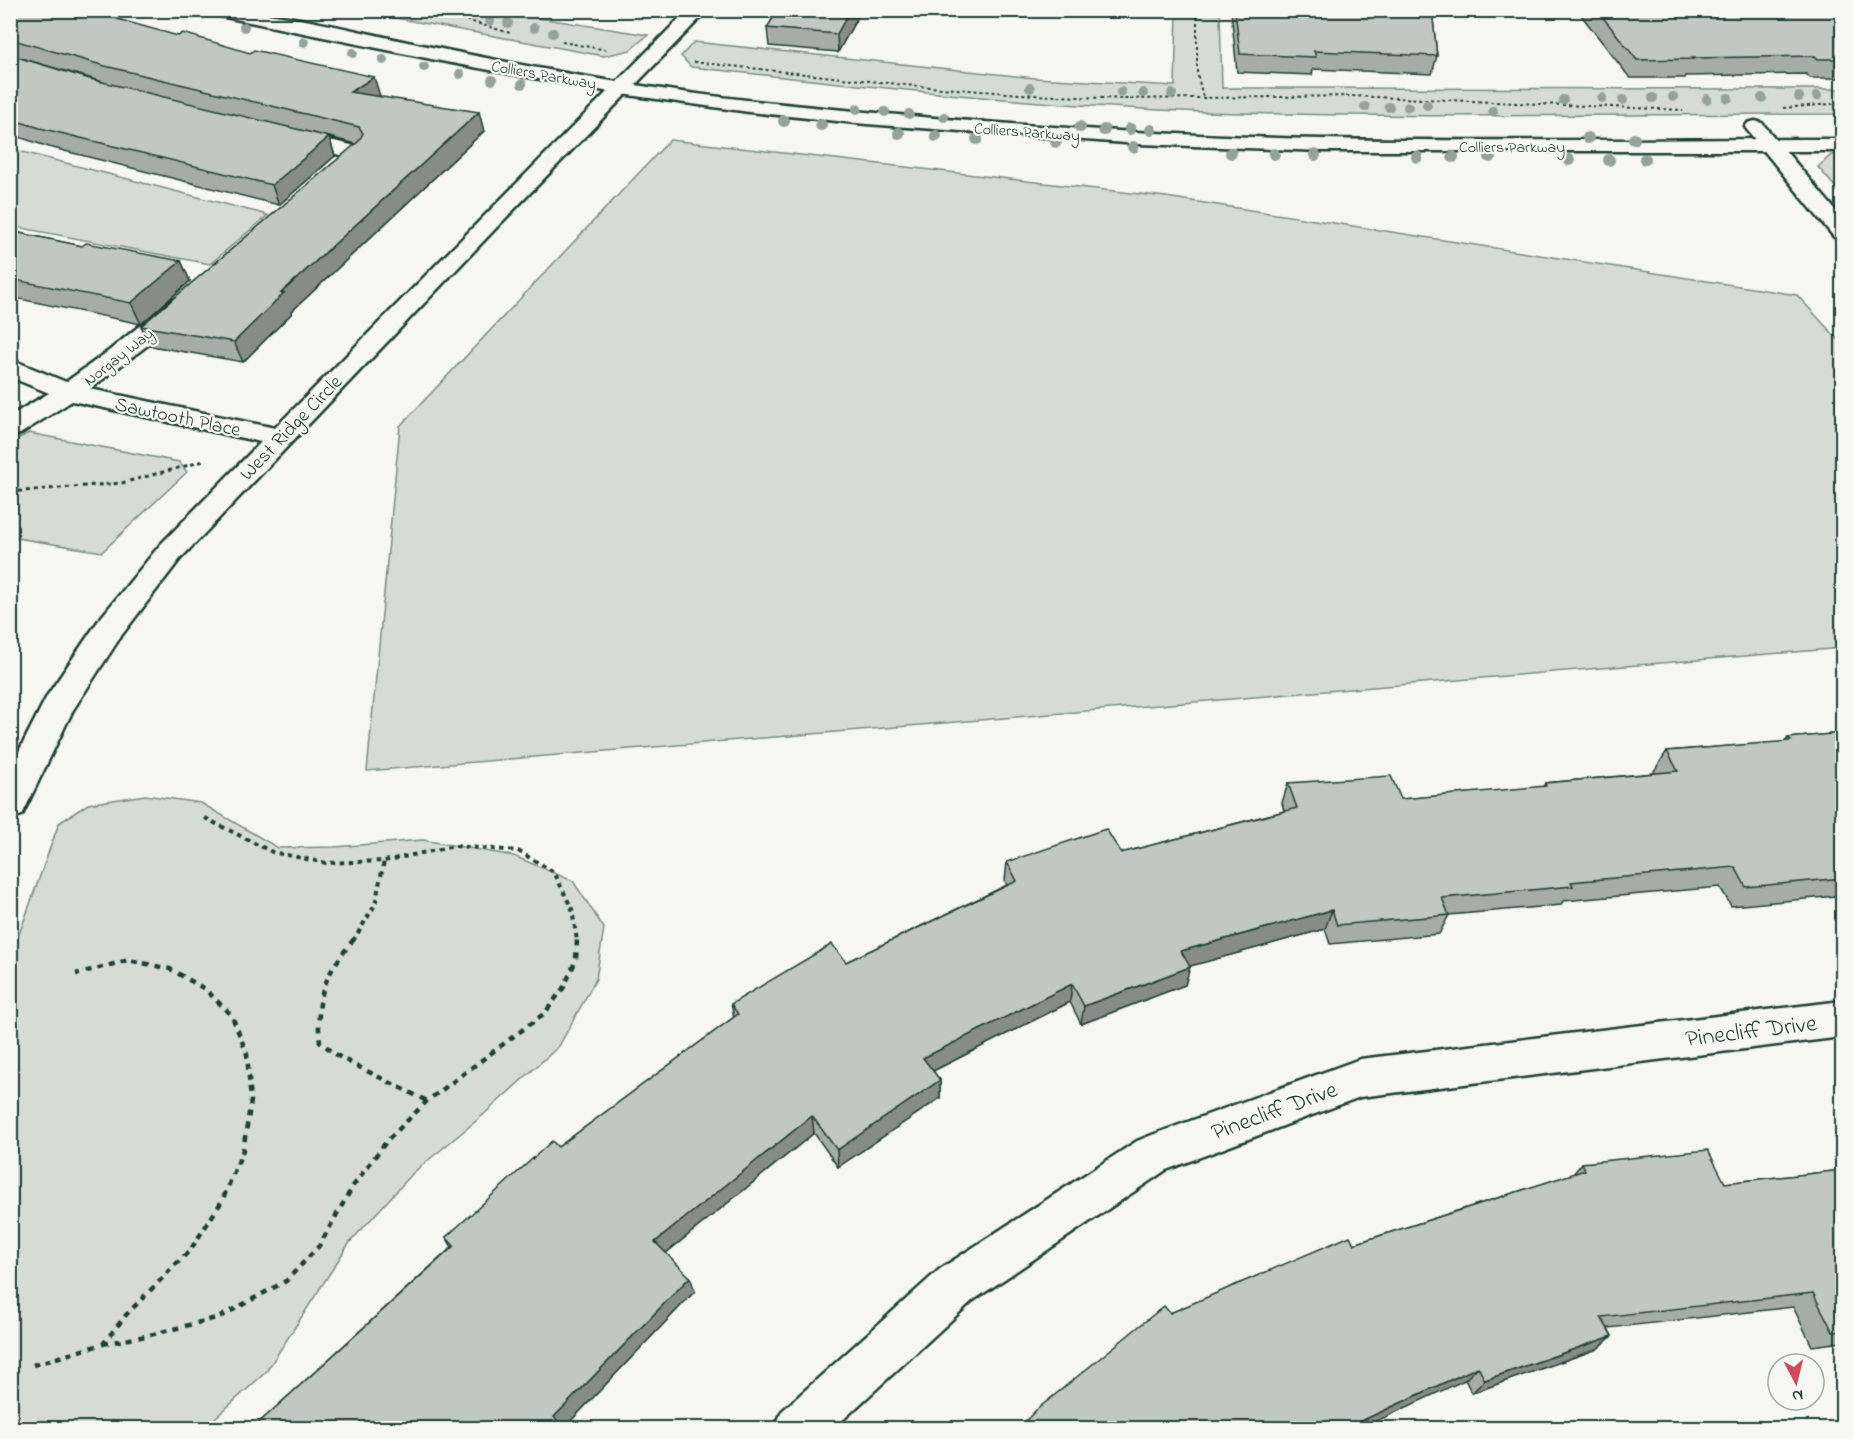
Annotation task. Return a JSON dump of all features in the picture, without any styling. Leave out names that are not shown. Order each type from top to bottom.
[{"type":"street","name":"Colliers Parkway","points":[[220,10],[446,57],[629,80],[957,108],[1109,116]]},
{"type":"street","name":"Colliers Parkway","points":[[304,10],[749,106],[866,118],[1139,138],[1322,146],[1842,145]]},
{"type":"street","name":"West Ridge Circle","points":[[10,805],[59,705],[110,628],[170,552],[279,437],[699,10]]},
{"type":"street","points":[[1709,125],[1842,127]]},
{"type":"street","points":[[1755,127],[1842,232]]},
{"type":"street","points":[[265,131],[347,161]]},
{"type":"street","name":"Norgay Way","points":[[10,428],[70,393],[139,341],[199,289]]},
{"type":"street","name":"Sawtooth Place","points":[[10,367],[70,393],[279,437]]},
{"type":"street","name":"Pinecliff Drive","points":[[799,1428],[957,1285],[1152,1155],[1360,1078],[1842,1019]]},
{"type":"path","points":[[432,10],[460,20],[513,33]]},
{"type":"path","points":[[1197,10],[1197,73],[1203,97]]},
{"type":"path","points":[[555,41],[614,52]]},
{"type":"path","points":[[689,62],[916,86],[1034,95],[1125,99],[1438,98],[1592,108],[1693,110]]},
{"type":"path","points":[[1773,109],[1842,103]]},
{"type":"path","points":[[10,492],[122,483],[209,459]]},
{"type":"path","points":[[33,1365],[103,1344],[146,1336],[220,1317],[286,1281],[319,1246],[353,1186],[386,1142],[427,1101],[545,1013],[564,987],[576,960],[577,933],[572,909],[554,872],[518,851],[455,846],[384,861],[326,862],[272,852],[205,818]]},
{"type":"path","points":[[384,861],[375,908],[360,933],[336,961],[321,991],[318,1016],[320,1042],[341,1058],[427,1101]]},
{"type":"path","points":[[76,974],[129,960],[170,969],[205,989],[232,1016],[247,1054],[251,1101],[243,1150],[222,1201],[191,1249],[126,1315],[103,1344]]},
{"type":"shaded area","points":[[357,11],[495,11],[648,35],[630,50],[604,56]]},
{"type":"shaded area","points":[[1177,11],[1220,14],[1222,88],[1842,89],[1842,114],[1364,115],[1141,109],[948,94],[691,67],[681,56],[694,42],[1035,78],[1175,86]]},
{"type":"shaded area","points":[[670,140],[1166,197],[1797,295],[1842,344],[1842,648],[367,771],[400,426]]},
{"type":"shaded area","points":[[10,149],[268,215],[210,264],[11,226]]},
{"type":"shaded area","points":[[1831,155],[1842,155],[1842,195],[1818,167]]},
{"type":"shaded area","points":[[29,433],[179,462],[187,472],[102,552],[11,537],[11,442]]},
{"type":"shaded area","points":[[145,795],[201,803],[278,848],[334,847],[423,840],[514,856],[573,881],[604,928],[596,979],[559,1046],[482,1116],[414,1172],[350,1242],[266,1372],[204,1428],[12,1428],[11,957],[59,823],[88,804]]},
{"type":"building","points":[[10,10],[85,10],[178,36],[183,33],[250,53],[254,50],[374,77],[350,92],[479,112],[281,293],[284,293],[234,342],[141,326],[359,141],[363,133],[359,127],[105,66],[10,39]]},
{"type":"building","points":[[778,10],[850,10],[837,34],[767,28]]},
{"type":"building","points":[[1235,10],[1432,10],[1437,56],[1314,51],[1316,57],[1240,54]]},
{"type":"building","points":[[1597,10],[1842,10],[1842,59],[1818,59],[1815,56],[1637,60]]},
{"type":"building","points":[[10,55],[90,79],[329,137],[272,185],[40,128],[10,119]]},
{"type":"building","points":[[10,231],[82,246],[86,243],[181,261],[131,303],[10,279]]},
{"type":"building","points":[[1842,733],[1842,878],[1746,887],[1735,867],[1571,882],[1573,886],[1442,898],[1449,915],[1337,925],[1332,910],[1181,951],[1190,967],[1084,1006],[1072,984],[923,1058],[940,1080],[837,1150],[812,1116],[655,1242],[690,1277],[554,1417],[563,1426],[560,1428],[253,1428],[454,1246],[446,1237],[552,1141],[558,1147],[738,1014],[731,1004],[832,944],[846,962],[1017,881],[1007,862],[1106,829],[1121,853],[1297,808],[1288,783],[1391,776],[1401,799],[1546,786],[1545,783],[1678,771],[1667,751],[1791,741],[1788,738]]},
{"type":"building","points":[[1708,1150],[1725,1183],[1842,1170],[1842,1331],[1833,1332],[1813,1293],[1601,1317],[1612,1336],[1485,1380],[1478,1367],[1346,1428],[1019,1428],[1035,1411],[1164,1306],[1170,1313],[1350,1236],[1354,1244],[1585,1170],[1582,1163]]}]
